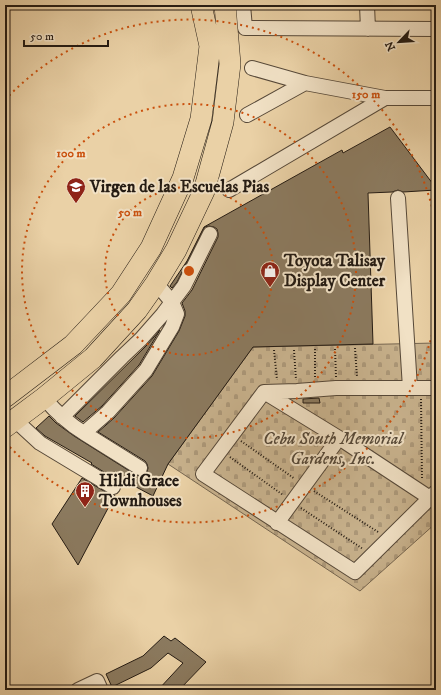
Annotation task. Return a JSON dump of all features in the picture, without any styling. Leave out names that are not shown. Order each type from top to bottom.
[{"type":"highway","points":[[5,397],[73,345],[121,294],[151,248],[183,178],[201,119],[210,46],[201,5]]},
{"type":"highway","points":[[10,423],[44,398],[93,358],[137,310],[156,283],[176,250],[204,191],[223,122],[230,64],[225,5]]},
{"type":"street","points":[[243,5],[244,28],[436,29]]},
{"type":"street","points":[[366,5],[368,29]]},
{"type":"street","points":[[252,68],[305,83],[385,98],[436,98]]},
{"type":"street","points":[[247,115],[305,83]]},
{"type":"street","points":[[229,190],[385,98]]},
{"type":"street","points":[[398,198],[410,388]]},
{"type":"street","points":[[62,417],[141,339],[172,302],[184,286],[210,234]]},
{"type":"street","points":[[84,433],[108,412],[146,370],[168,333],[177,314],[172,302],[156,283]]},
{"type":"street","points":[[264,392],[429,494],[354,572],[203,474],[264,392],[336,388],[436,388]]},
{"type":"street","points":[[44,398],[75,428],[140,468]]},
{"type":"street","points":[[10,423],[113,487]]},
{"type":"street","points":[[278,523],[339,438]]},
{"type":"street","points":[[78,690],[97,680],[101,690]]},
{"type":"path","points":[[355,348],[358,388]]},
{"type":"path","points":[[315,349],[315,389]]},
{"type":"path","points":[[335,349],[336,388]]},
{"type":"path","points":[[274,350],[278,391]]},
{"type":"path","points":[[294,350],[297,391]]},
{"type":"path","points":[[410,388],[421,392],[429,494]]},
{"type":"green space","name":"Cebu South Memorial Gardens, Inc.","points":[[436,343],[436,523],[360,591],[168,464],[253,347]]},
{"type":"building","name":"Toyota Talisay Display Center","points":[[390,127],[436,190],[403,192],[398,190],[392,192],[368,193],[373,344],[253,347],[168,464],[153,496],[123,480],[121,484],[91,464],[92,463],[45,436],[36,428],[49,416],[74,436],[136,475],[144,475],[148,468],[145,461],[98,432],[114,418],[152,376],[179,331],[185,316],[182,303],[192,290],[218,237],[217,229],[209,226],[205,227],[177,282],[172,288],[170,286],[187,261],[204,227],[342,150],[343,153]]},
{"type":"building","points":[[160,330],[139,365],[102,406],[83,422],[75,416],[147,345]]},
{"type":"building","points":[[319,398],[320,403],[303,403],[303,399]]},
{"type":"building","name":"Hildi Grace Townhouses","points":[[82,478],[109,494],[115,495],[78,565],[52,524]]},
{"type":"building","points":[[164,636],[171,641],[175,638],[206,662],[179,690],[158,690],[183,663],[168,653],[151,668],[112,687],[106,674],[143,656]]},
{"type":"place","name":"Virgen de las Escuelas Pias","points":[[76,204]]},
{"type":"place","name":"Toyota Talisay Display Center","points":[[270,288]]},
{"type":"place","name":"Hildi Grace Townhouses","points":[[85,508]]}]
